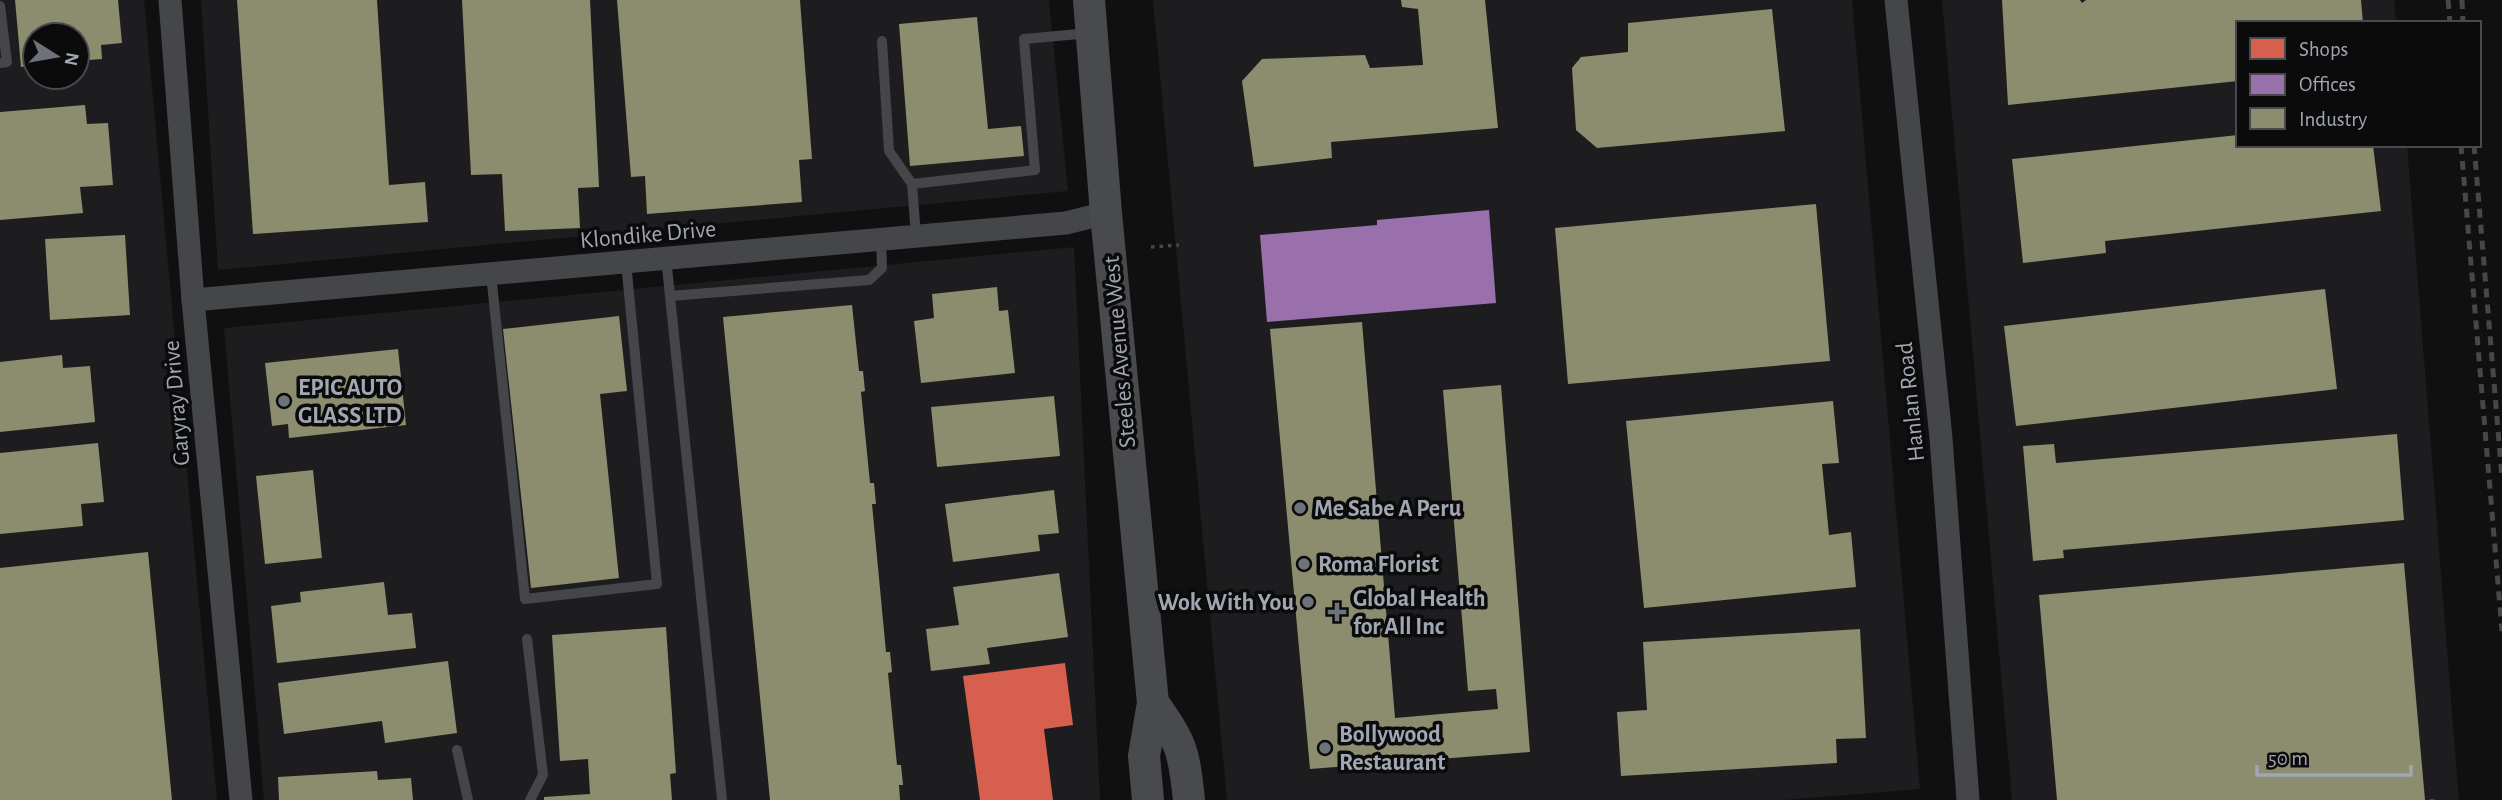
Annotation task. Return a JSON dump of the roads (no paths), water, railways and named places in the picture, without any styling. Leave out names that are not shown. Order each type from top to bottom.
[{"type":"main road","name":"Steeles Avenue West","points":[[1089,0],[1106,213],[1153,703],[1144,756],[1147,800]]},
{"type":"main road","points":[[1153,703],[1177,735],[1184,755],[1189,800]]},
{"type":"street","name":"Garyray Drive","points":[[170,0],[193,300],[241,800]]},
{"type":"street","name":"Hanlan Road","points":[[1896,0],[1941,438],[1968,800]]},
{"type":"street","name":"Klondike Drive","points":[[193,300],[1066,223],[1106,213]]},
{"type":"lane","points":[[0,6],[7,62],[0,62]]},
{"type":"lane","points":[[912,184],[1035,170],[1024,39],[1092,32]]},
{"type":"lane","points":[[882,41],[889,151],[912,184],[916,236]]},
{"type":"lane","points":[[670,296],[869,280],[881,268],[881,240]]},
{"type":"lane","points":[[666,258],[722,800]]},
{"type":"lane","points":[[491,274],[525,599],[657,584],[626,262]]},
{"type":"lane","points":[[527,639],[543,775],[530,800]]},
{"type":"lane","points":[[457,750],[468,800]]},
{"type":"railway","points":[[2448,0],[2450,21]]},
{"type":"railway","points":[[2462,0],[2463,21]]},
{"type":"railway","points":[[2461,147],[2502,631]]},
{"type":"railway","points":[[2474,147],[2502,478]]},
{"type":"place","name":"EPIC AUTO GLASS LTD","points":[[284,401]]},
{"type":"place","name":"Me Sabe A Peru","points":[[1300,508]]},
{"type":"place","name":"Roma Florist","points":[[1304,564]]},
{"type":"place","name":"Wok With You","points":[[1308,602]]},
{"type":"place","name":"Global Health for All Inc","points":[[1337,612]]},
{"type":"place","name":"Bollywood Restaurant","points":[[1325,748]]}]
